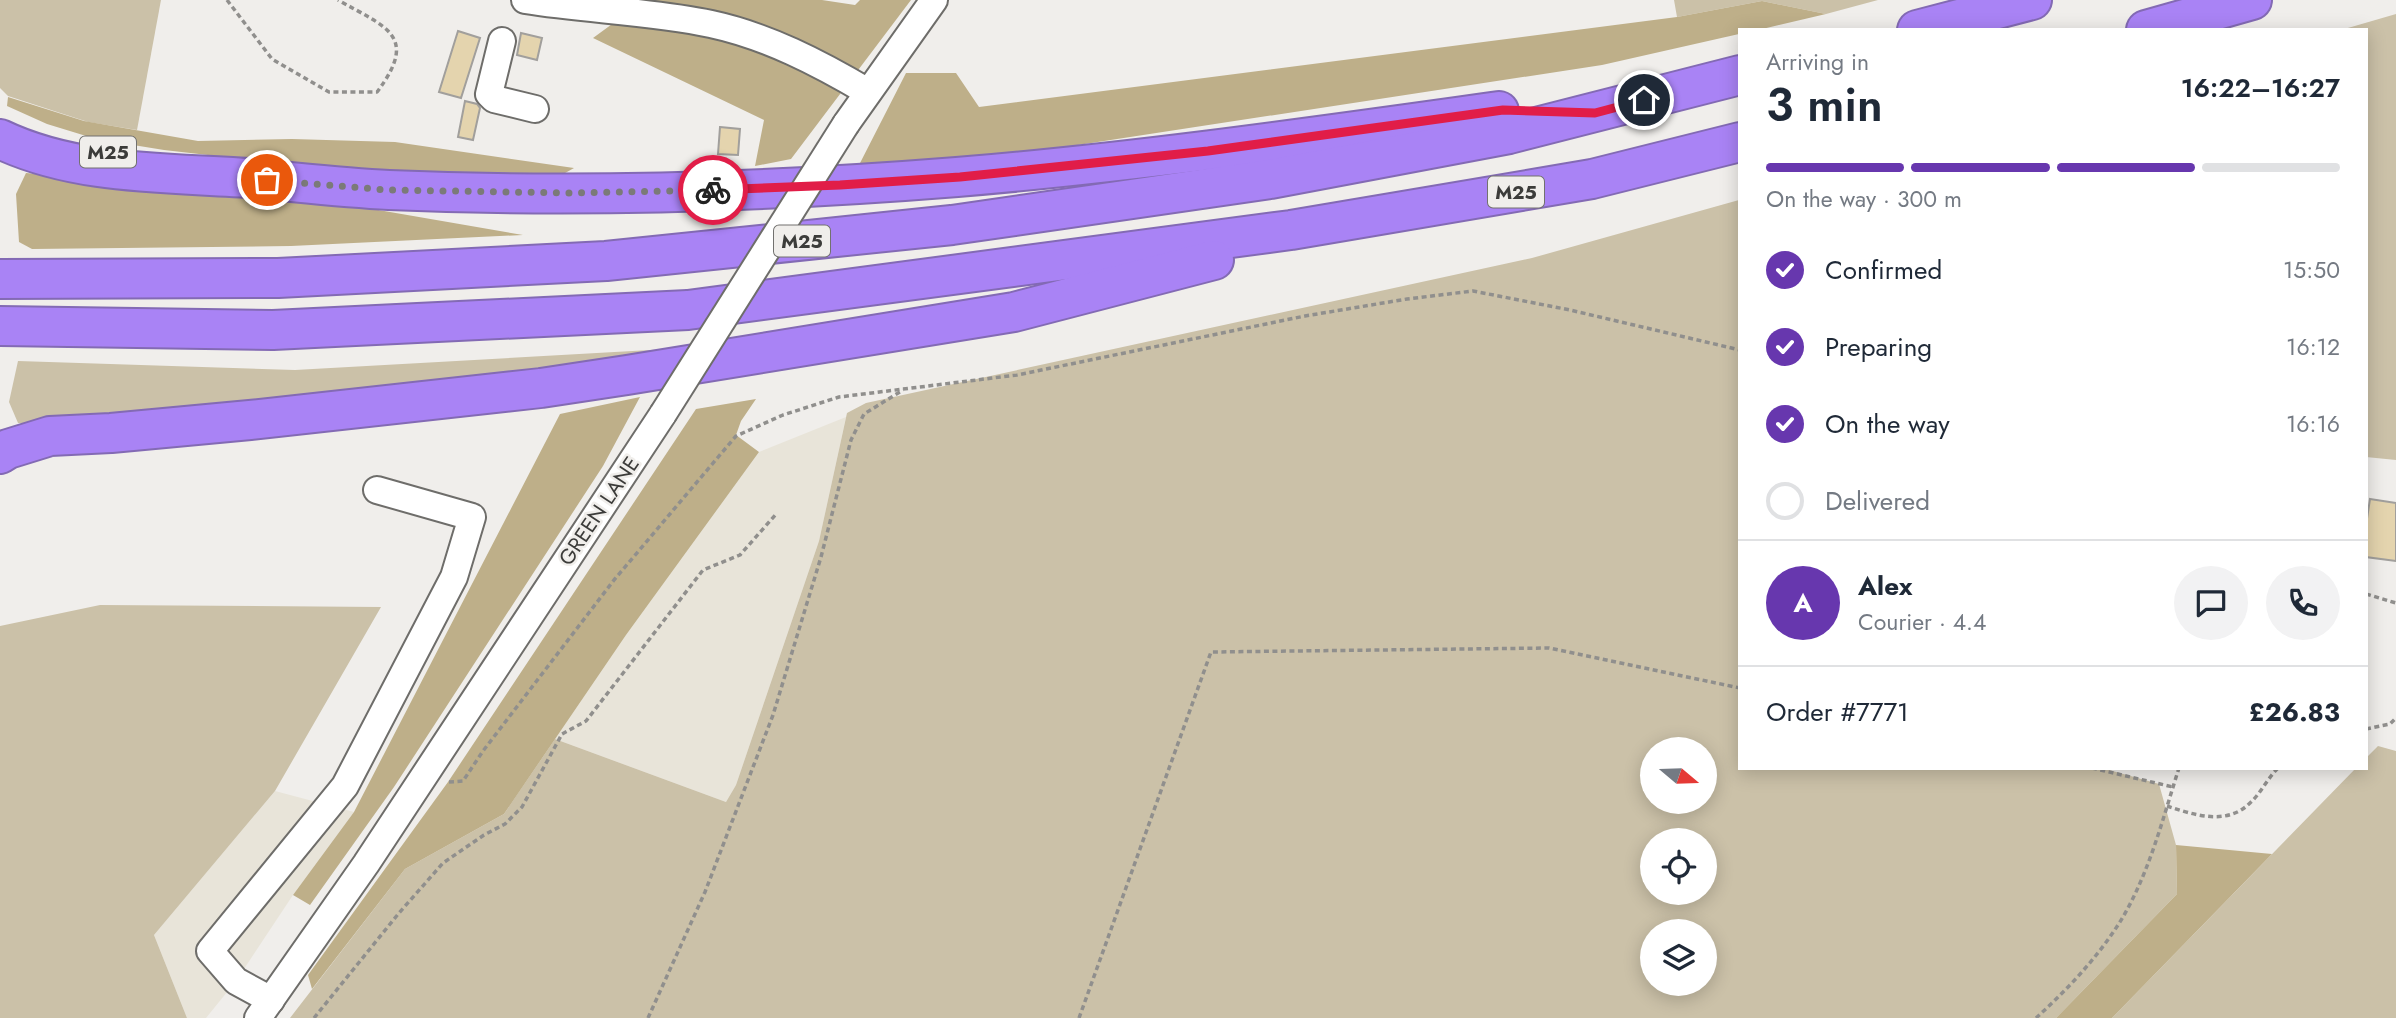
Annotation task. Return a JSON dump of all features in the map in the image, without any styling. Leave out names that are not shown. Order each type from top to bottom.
[{"type":"highway","points":[[1925,28],[2032,0]]},
{"type":"highway","points":[[2153,28],[2252,0]]},
{"type":"highway","name":"M25","points":[[0,279],[278,278],[620,260],[953,225],[1256,181],[1509,134],[1738,76]]},
{"type":"highway","name":"M25","points":[[0,139],[20,149],[63,161],[169,176],[219,176],[387,190],[571,193],[840,185],[960,177],[1194,152],[1503,110],[1595,113]]},
{"type":"highway","name":"M25","points":[[0,116],[53,139],[219,176]]},
{"type":"highway","name":"M25","points":[[0,326],[273,330],[688,310],[1291,230],[1592,178],[1738,142]]},
{"type":"highway","name":"M25","points":[[0,454],[50,436],[111,433],[541,388],[1014,313],[1199,265],[1291,230]]},
{"type":"highway","name":"M25","points":[[0,475],[66,444],[111,433]]},
{"type":"street","points":[[525,0],[712,25],[745,34],[813,61],[868,92]]},
{"type":"street","name":"GREEN LANE","points":[[265,1009],[366,864],[663,414],[846,124],[933,0]]},
{"type":"street","points":[[502,41],[489,93],[494,99],[535,109]]},
{"type":"street","points":[[265,1009],[210,951],[345,786],[454,577],[472,517],[377,490]]},
{"type":"path","points":[[227,0],[272,59],[329,92],[377,92],[393,71],[398,46],[390,30],[338,0]]},
{"type":"path","points":[[423,776],[448,782],[463,781],[614,580],[736,436],[783,415],[839,397],[1017,375],[1305,316],[1473,291],[1570,310],[1738,350]]},
{"type":"path","points":[[648,1018],[705,892],[773,715],[821,557],[851,440],[864,414],[905,389]]},
{"type":"path","points":[[314,1018],[443,863],[505,824],[522,807],[562,734],[586,721],[703,570],[740,555],[777,513]]},
{"type":"path","points":[[2368,595],[2396,603]]},
{"type":"path","points":[[1079,1018],[1210,652],[1549,648],[1738,688]]},
{"type":"path","points":[[2368,728],[2390,723],[2396,718]]},
{"type":"path","points":[[2101,770],[2173,787]]},
{"type":"path","points":[[2036,1018],[2067,990],[2118,924],[2149,862],[2178,770]]},
{"type":"path","points":[[2167,806],[2190,814],[2223,818],[2249,805],[2276,770]]},
{"type":"shaded area","points":[[0,0],[161,0],[137,130],[88,122],[8,96],[0,88]]},
{"type":"shaded area","points":[[645,0],[822,0],[855,5],[860,0],[911,0],[791,159],[755,166],[764,120],[593,38]]},
{"type":"shaded area","points":[[1674,0],[1878,0],[1826,14],[1762,1],[1677,17]]},
{"type":"shaded area","points":[[1762,1],[1826,14],[1766,28],[1738,28],[1738,34],[1602,65],[960,163],[858,167],[906,73],[956,73],[979,107],[1677,17]]},
{"type":"shaded area","points":[[2396,14],[2396,460],[2368,457],[2368,28],[2348,28]]},
{"type":"shaded area","points":[[8,97],[84,121],[198,141],[292,139],[395,142],[574,168],[558,177],[338,170],[164,150],[96,139],[47,124],[7,106]]},
{"type":"shaded area","points":[[26,173],[309,198],[523,235],[291,246],[32,249],[19,242],[16,194]]},
{"type":"shaded area","points":[[1738,200],[1738,770],[2109,770],[2159,784],[2176,845],[2177,894],[2056,1018],[290,1018],[405,869],[504,814],[555,739],[726,802],[736,785],[819,541],[847,413],[866,403],[1532,258]]},
{"type":"shaded area","points":[[668,349],[589,368],[41,424],[18,423],[9,402],[18,361],[295,370]]},
{"type":"shaded area","points":[[640,397],[603,466],[394,787],[310,905],[293,895],[354,812],[560,414]]},
{"type":"shaded area","points":[[756,399],[741,421],[736,435],[759,452],[626,635],[504,814],[405,869],[312,989],[308,975],[448,782],[696,409]]},
{"type":"shaded area","points":[[846,417],[819,541],[736,785],[726,802],[555,739],[626,635],[759,452]]},
{"type":"shaded area","points":[[100,605],[381,607],[275,791],[154,935],[187,1018],[0,1018],[0,626]]},
{"type":"shaded area","points":[[2378,746],[2396,751],[2396,1018],[2112,1018],[2354,770],[2368,770],[2368,756]]},
{"type":"shaded area","points":[[275,791],[354,812],[293,895],[236,981],[206,1018],[187,1018],[154,935]]},
{"type":"shaded area","points":[[2176,845],[2272,854],[2112,1018],[2056,1018],[2177,894]]},
{"type":"building","points":[[458,31],[480,38],[461,98],[439,92]]},
{"type":"building","points":[[521,33],[542,38],[537,60],[517,55]]},
{"type":"building","points":[[465,101],[477,104],[480,108],[473,140],[458,137]]},
{"type":"building","points":[[720,127],[740,129],[738,155],[718,154]]},
{"type":"building","points":[[2370,499],[2396,503],[2396,561],[2368,557]]},
{"type":"way so far","points":[[267,180],[387,190],[571,193],[713,190]]},
{"type":"route","points":[[713,190],[960,177],[1208,151],[1503,110],[1595,113],[1644,100]]}]
